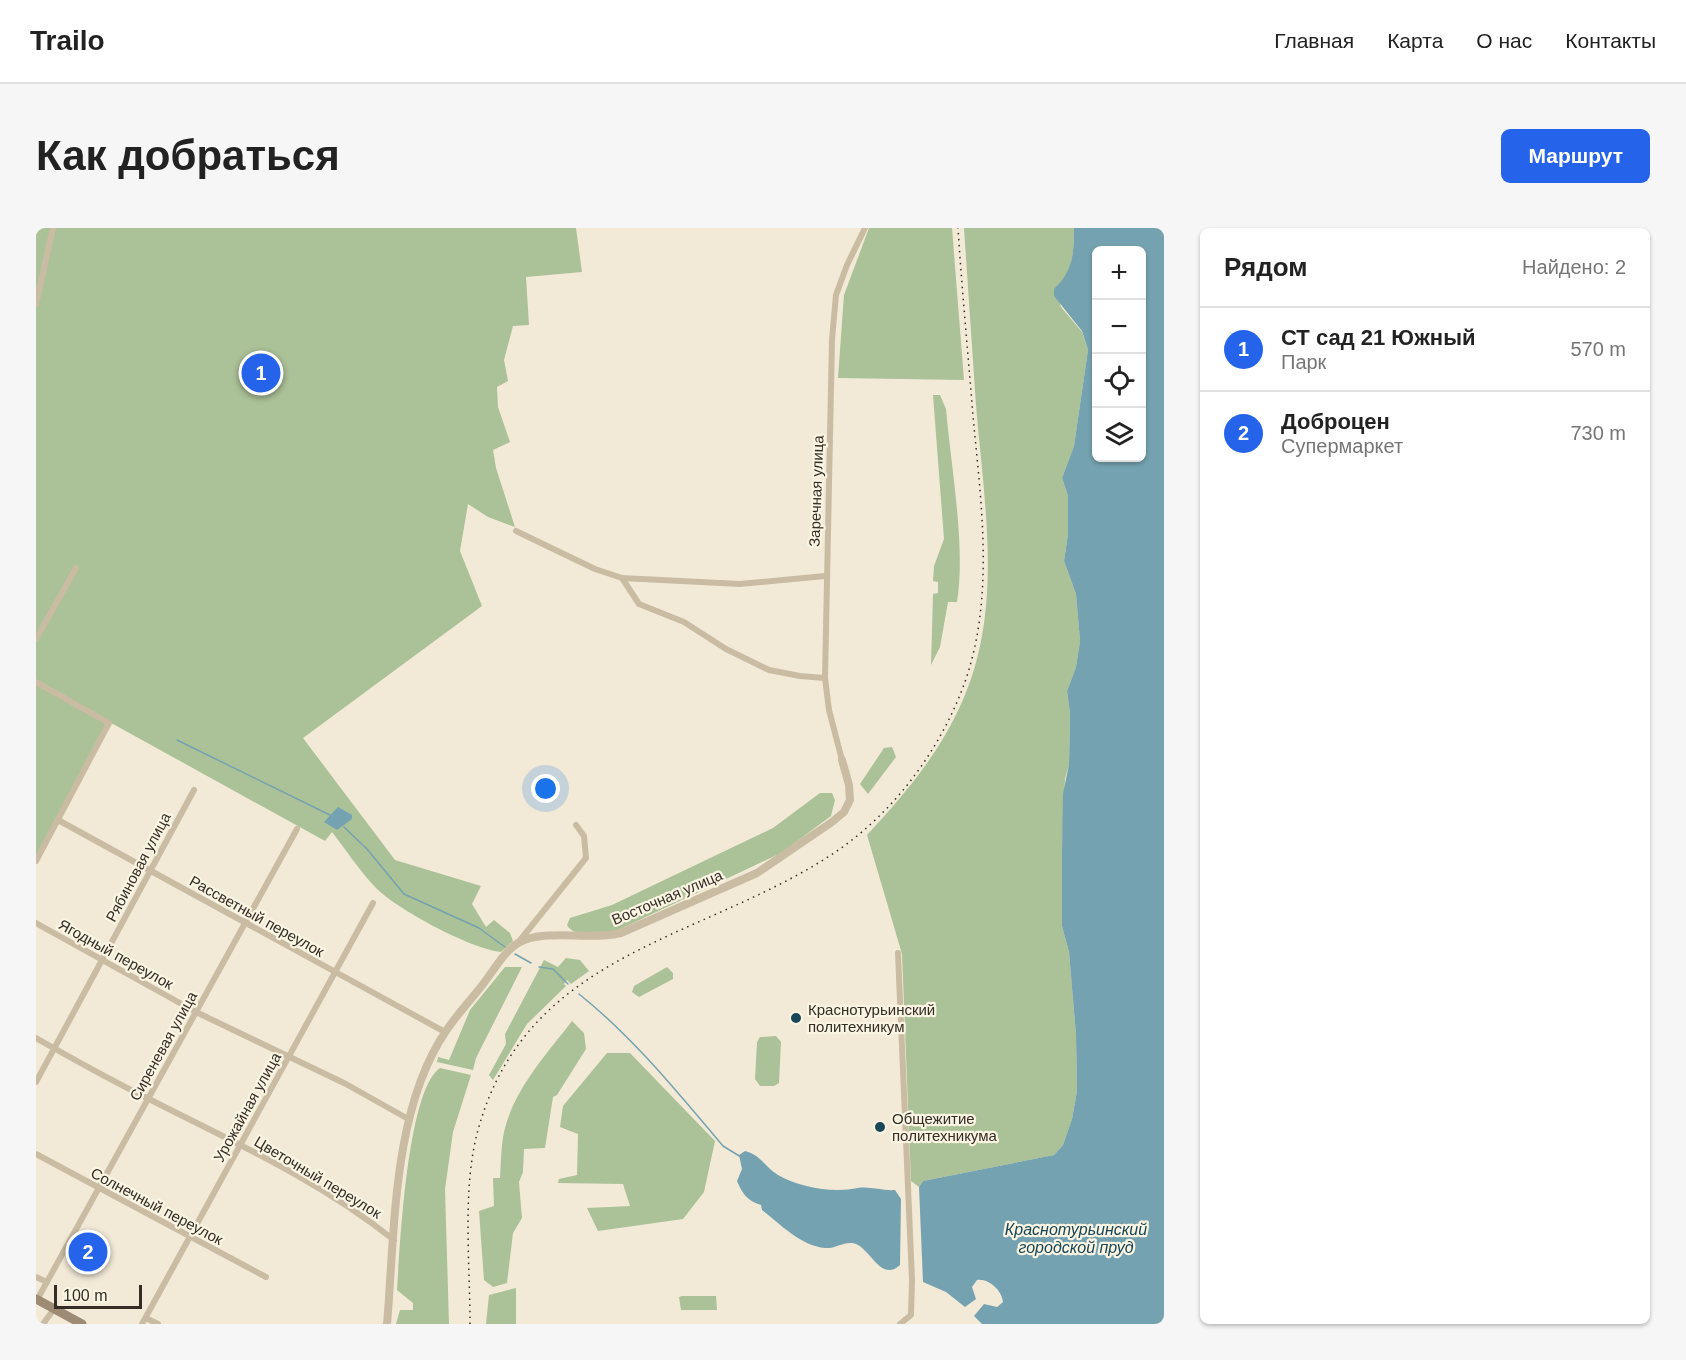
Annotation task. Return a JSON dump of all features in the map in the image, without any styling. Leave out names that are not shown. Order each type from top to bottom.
[{"type":"main road","points":[[37,1299],[82,1324]]},
{"type":"street","points":[[36,304],[53,228]]},
{"type":"street","name":"Заречная улица","points":[[842,760],[829,710],[825,678],[825,576],[832,339],[836,295],[865,228]]},
{"type":"street","points":[[516,531],[596,569],[622,578],[740,584],[825,576]]},
{"type":"street","points":[[36,639],[76,568]]},
{"type":"street","points":[[622,578],[639,604],[684,622],[726,649],[769,670],[825,678]]},
{"type":"street","points":[[36,682],[109,723],[36,861]]},
{"type":"street","name":"Восточная улица","points":[[516,944],[542,936],[599,938],[621,933],[757,873],[785,856],[844,812],[850,800],[849,785],[842,760]]},
{"type":"street","name":"Рябиновая улица","points":[[36,1082],[194,790]]},
{"type":"street","name":"Рассветный переулок","points":[[58,820],[445,1032]]},
{"type":"street","points":[[387,1324],[400,1172],[410,1120],[430,1062],[445,1032],[586,858],[584,836],[576,825]]},
{"type":"street","name":"Сиреневая улица","points":[[37,1299],[297,829]]},
{"type":"street","name":"Урожайная улица","points":[[144,1322],[373,903]]},
{"type":"street","name":"Ягодный переулок","points":[[36,923],[196,1012],[290,1055],[410,1120]]},
{"type":"street","points":[[898,953],[912,1280],[911,1315],[900,1324]]},
{"type":"street","name":"Цветочный переулок","points":[[36,1038],[148,1099],[241,1144],[366,1217],[394,1240]]},
{"type":"street","name":"Солнечный переулок","points":[[36,1154],[266,1277]]},
{"type":"street","points":[[36,1277],[47,1282]]},
{"type":"street","points":[[43,1324],[54,1309]]},
{"type":"street","points":[[144,1322],[158,1324]]},
{"type":"green space","points":[[36,228],[576,228],[582,272],[526,277],[529,325],[513,326],[504,360],[508,381],[497,387],[498,407],[510,442],[493,450],[496,468],[515,527],[488,517],[468,504],[460,551],[482,606],[303,738],[395,860],[481,886],[472,904],[486,927],[494,920],[510,933],[513,941],[501,952],[453,936],[399,906],[375,887],[332,832],[325,841],[113,724],[105,726],[36,856]]},
{"type":"green space","points":[[869,228],[952,228],[964,380],[838,378],[844,295]]},
{"type":"green space","points":[[964,228],[1074,228],[1074,246],[1069,268],[1055,289],[1061,307],[1082,332],[1088,350],[1074,446],[1062,478],[1068,496],[1068,534],[1064,561],[1076,594],[1080,641],[1076,667],[1067,691],[1070,713],[1069,764],[1065,779],[1062,851],[1062,926],[1069,952],[1076,1035],[1077,1091],[1072,1119],[1063,1145],[1054,1155],[923,1181],[919,1187],[911,1181],[902,954],[867,835],[908,789],[943,739],[962,702],[975,667],[983,630],[988,555]]},
{"type":"green space","points":[[933,395],[940,395],[946,409],[960,557],[957,602],[948,602],[940,647],[931,665],[933,594],[938,593],[938,582],[933,581],[934,566],[944,539]]},
{"type":"green space","points":[[892,747],[896,757],[868,794],[860,784],[884,748]]},
{"type":"green space","points":[[820,793],[832,793],[835,800],[831,816],[781,853],[614,932],[582,934],[567,925],[570,918],[612,905],[773,828]]},
{"type":"green space","points":[[566,958],[580,960],[589,971],[571,984],[567,980],[564,984],[566,986],[527,1024],[493,1080],[489,1075],[506,1044],[505,1034],[544,960],[558,967]]},
{"type":"green space","points":[[505,967],[522,967],[476,1058],[473,1070],[437,1062],[438,1057],[449,1060],[470,1010]]},
{"type":"green space","points":[[667,967],[673,973],[673,979],[639,997],[632,992],[634,986]]},
{"type":"green space","points":[[572,1021],[584,1033],[586,1049],[557,1095],[553,1097],[545,1148],[524,1149],[523,1172],[519,1182],[522,1218],[513,1233],[507,1283],[493,1287],[484,1280],[479,1211],[494,1206],[493,1178],[500,1178],[504,1132],[515,1101],[532,1073]]},
{"type":"green space","points":[[776,1036],[781,1042],[779,1083],[774,1086],[760,1086],[755,1079],[757,1042],[760,1037]]},
{"type":"green space","points":[[607,1053],[630,1053],[715,1141],[704,1192],[683,1219],[598,1231],[587,1208],[630,1206],[623,1184],[558,1183],[559,1179],[577,1175],[578,1134],[560,1127],[563,1106]]},
{"type":"green space","points":[[440,1068],[471,1075],[453,1132],[445,1189],[449,1324],[396,1324],[400,1310],[413,1310],[413,1303],[397,1290],[407,1171],[420,1106],[429,1082]]},
{"type":"green space","points":[[516,1288],[516,1324],[486,1324],[489,1295]]},
{"type":"green space","points":[[716,1296],[717,1310],[681,1310],[679,1297]]},
{"type":"water","name":"Краснотурьинский городской пруд","points":[[1074,228],[1164,228],[1164,1324],[982,1324],[974,1316],[984,1304],[997,1307],[1003,1302],[1000,1293],[990,1283],[977,1280],[972,1287],[976,1299],[965,1307],[946,1292],[923,1282],[919,1187],[923,1181],[1054,1155],[1063,1145],[1072,1119],[1077,1091],[1076,1035],[1069,952],[1062,926],[1062,851],[1063,794],[1069,764],[1070,713],[1067,691],[1076,667],[1080,641],[1076,594],[1064,561],[1068,534],[1068,496],[1062,478],[1074,446],[1088,350],[1082,331],[1054,296],[1054,289],[1069,268],[1073,254]]},
{"type":"water","points":[[338,807],[352,815],[352,819],[337,830],[324,822]]},
{"type":"water","points":[[745,1151],[755,1155],[778,1175],[807,1186],[828,1190],[862,1188],[895,1190],[901,1199],[900,1265],[893,1270],[886,1270],[858,1245],[849,1243],[825,1248],[808,1243],[791,1234],[762,1210],[761,1205],[749,1199],[741,1189],[737,1181],[742,1169],[739,1155]]},
{"type":"waterway","points":[[177,740],[332,816]]},
{"type":"waterway","points":[[344,827],[367,849],[404,894],[479,928],[505,947]]},
{"type":"waterway","points":[[515,954],[531,963]]},
{"type":"waterway","points":[[539,967],[553,969],[568,984]]},
{"type":"waterway","points":[[579,994],[637,1047],[723,1146],[741,1157]]},
{"type":"railway","points":[[470,1324],[468,1201],[473,1152],[478,1130],[502,1071],[535,1024],[576,987],[623,958],[780,884],[831,855],[854,838],[875,820],[914,777],[930,753],[957,702],[967,676],[975,644],[983,579],[982,514],[958,228]]},
{"type":"place","name":"СТ сад 21 Южный","points":[[261,373]]},
{"type":"place","name":"Краснотурьинский политехникум","points":[[796,1018]]},
{"type":"place","name":"Общежитие политехникума","points":[[880,1127]]},
{"type":"place","name":"Доброцен","points":[[88,1252]]}]
